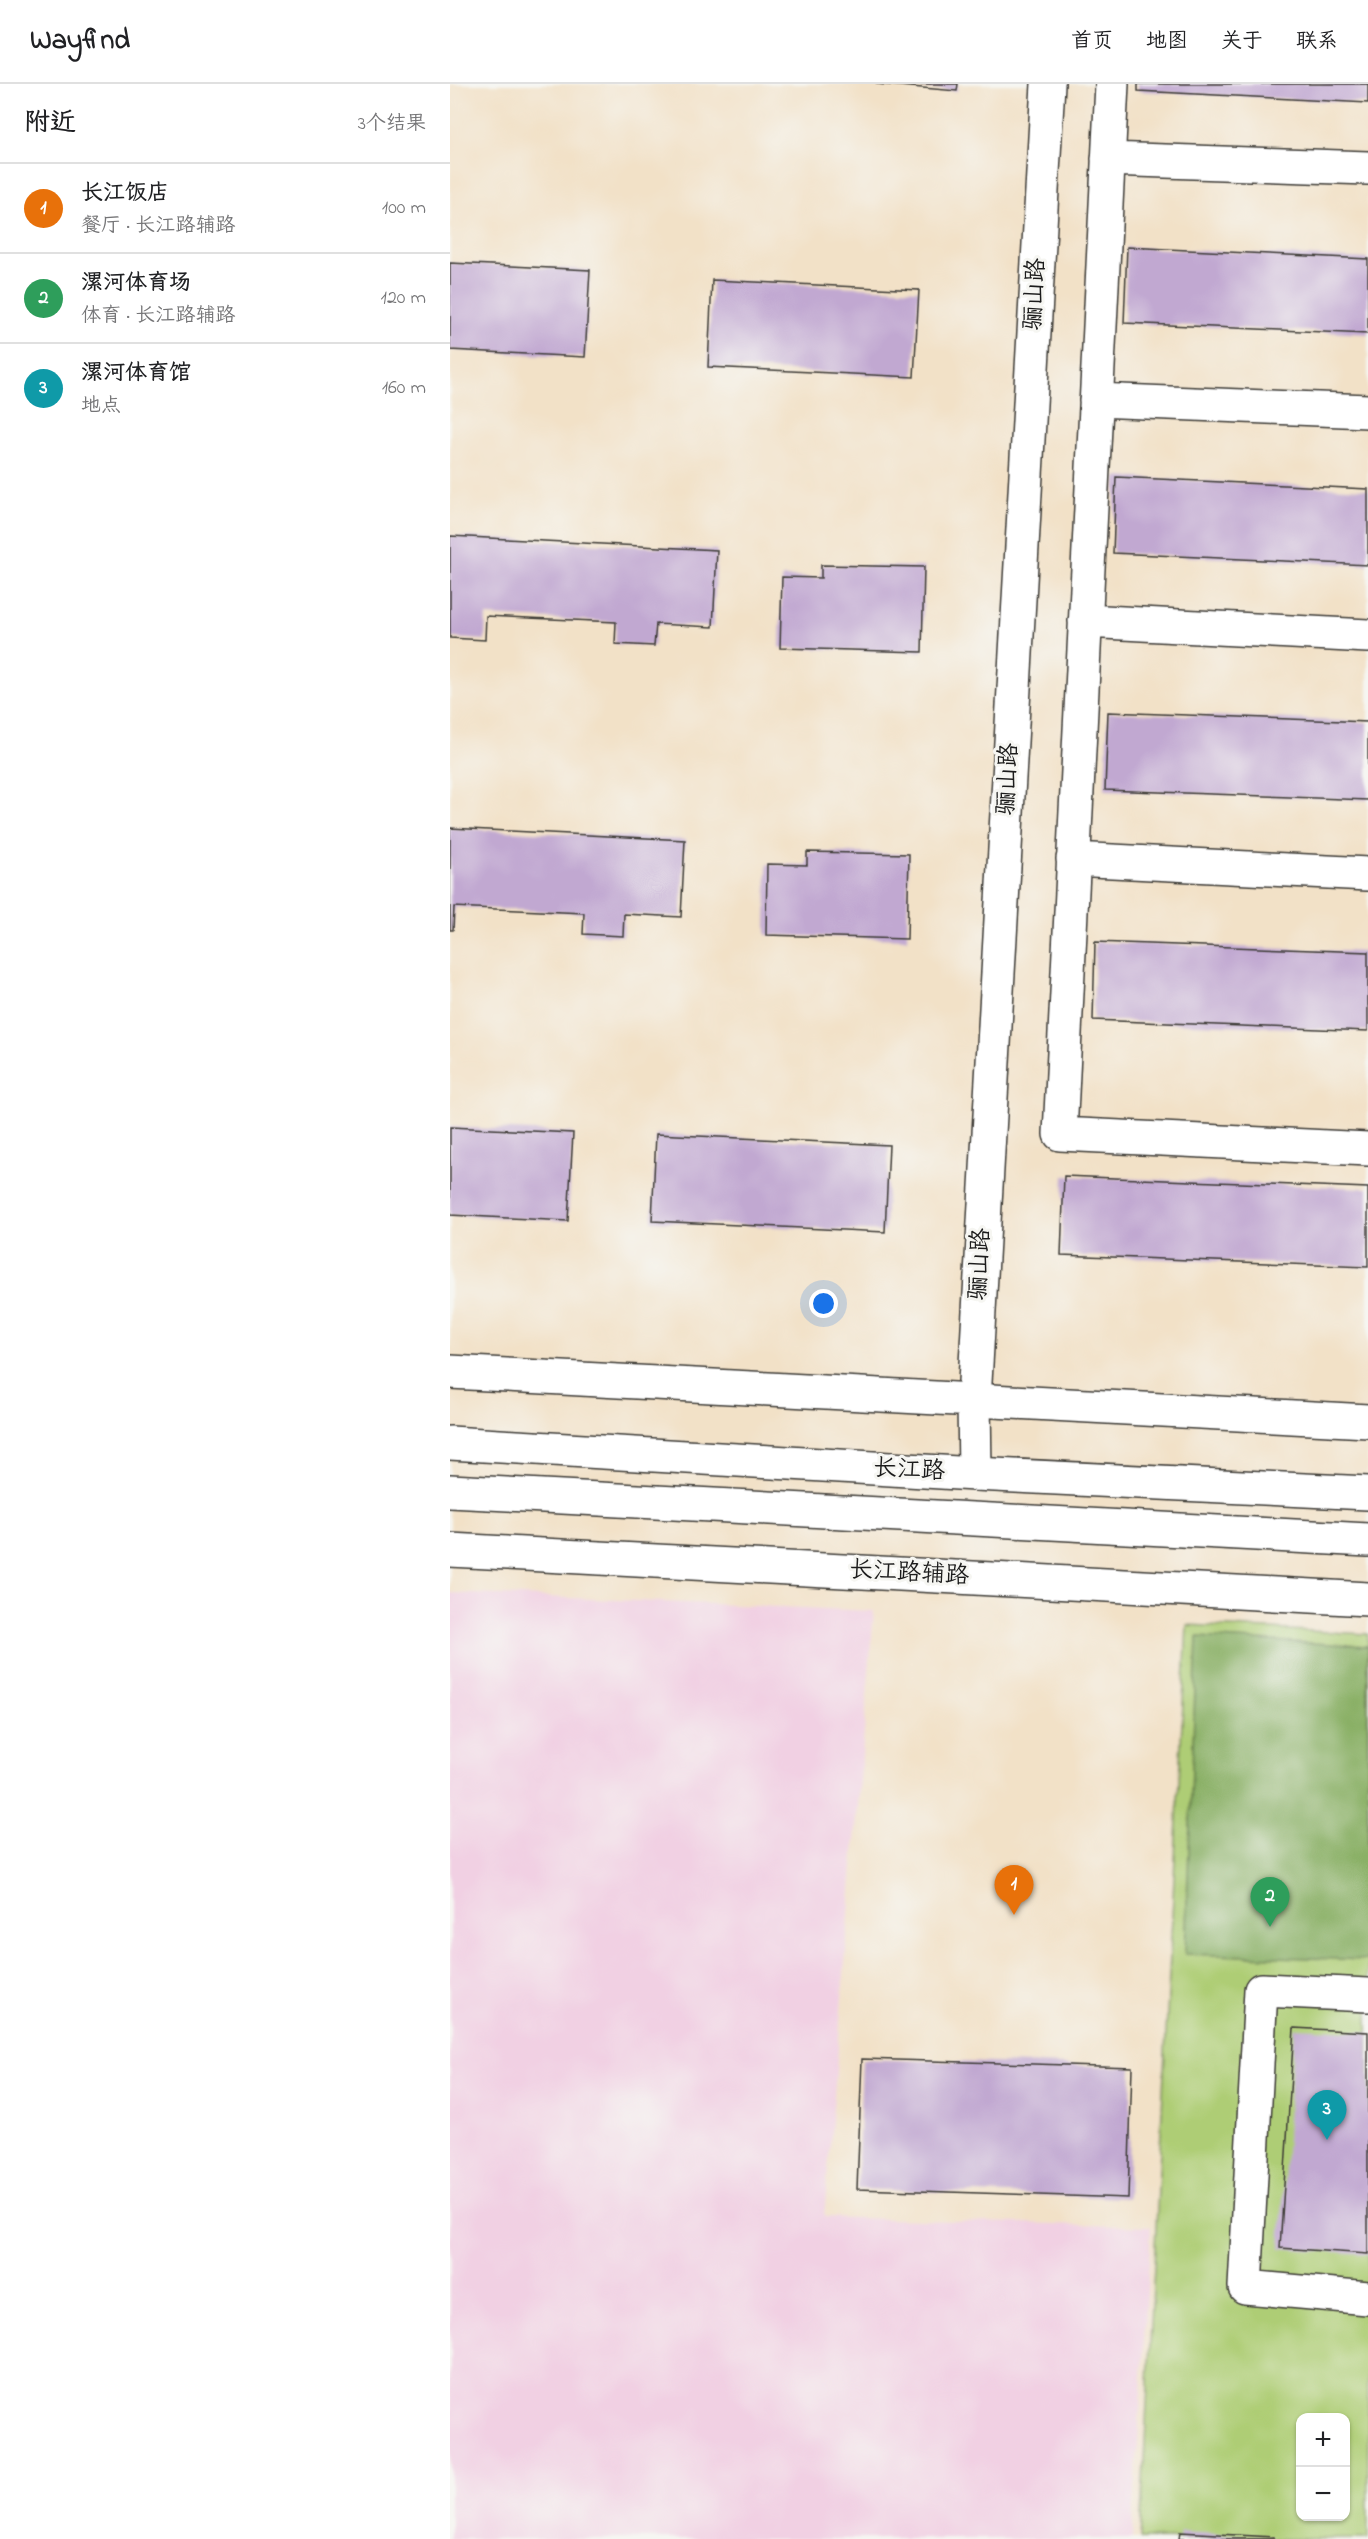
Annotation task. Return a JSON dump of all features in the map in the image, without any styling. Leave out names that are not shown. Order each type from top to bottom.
[{"type":"street","name":"骊山路","points":[[975,1474],[974,1400],[1048,84]]},
{"type":"street","points":[[1112,84],[1060,1134],[1368,1149]]},
{"type":"street","points":[[1108,159],[1368,168]]},
{"type":"street","points":[[1096,400],[1368,411]]},
{"type":"street","points":[[1085,621],[1368,636]]},
{"type":"street","points":[[1073,859],[1368,874]]},
{"type":"street","points":[[450,1372],[1368,1420]]},
{"type":"street","name":"长江路","points":[[450,1443],[975,1474],[1368,1493]]},
{"type":"street","name":"长江路","points":[[450,1491],[1368,1540]]},
{"type":"street","name":"长江路辅路","points":[[450,1550],[1368,1599]]},
{"type":"street","points":[[1368,1995],[1261,1990],[1245,2287],[1368,2298]]},
{"type":"shaded area","points":[[450,1593],[874,1611],[824,2217],[1151,2227],[1132,2539],[450,2539]]},
{"type":"green space","points":[[1187,1625],[1368,1634],[1368,2539],[1140,2539]]},
{"type":"green space","points":[[1197,1637],[1368,1646],[1368,1960],[1185,1954]]},
{"type":"building","points":[[876,84],[958,84],[957,91]]},
{"type":"building","points":[[1138,84],[1368,84],[1368,103],[1138,91]]},
{"type":"building","points":[[1127,247],[1368,259],[1368,334],[1124,323]]},
{"type":"building","points":[[450,263],[590,270],[585,357],[450,350]]},
{"type":"building","points":[[712,280],[919,290],[914,377],[708,367]]},
{"type":"building","points":[[1116,477],[1368,489],[1368,565],[1113,553]]},
{"type":"building","points":[[450,536],[717,550],[713,627],[656,624],[654,646],[615,644],[616,622],[486,616],[485,640],[450,638]]},
{"type":"building","points":[[821,565],[924,567],[922,652],[780,648],[782,577],[821,578]]},
{"type":"building","points":[[1108,712],[1368,722],[1368,800],[1105,790]]},
{"type":"building","points":[[450,828],[685,840],[681,917],[624,914],[623,936],[583,934],[584,913],[454,907],[453,930],[450,930]]},
{"type":"building","points":[[807,852],[909,854],[907,939],[766,935],[767,864],[807,865]]},
{"type":"building","points":[[1095,942],[1368,952],[1368,1031],[1093,1020]]},
{"type":"building","points":[[450,1127],[573,1133],[568,1221],[450,1215]]},
{"type":"building","points":[[656,1134],[889,1145],[885,1232],[652,1221]]},
{"type":"building","points":[[1064,1176],[1368,1188],[1368,1267],[1061,1255]]},
{"type":"building","points":[[1294,2028],[1368,2032],[1368,2254],[1280,2248]]},
{"type":"building","points":[[862,2059],[1132,2067],[1128,2198],[857,2189]]},
{"type":"building","points":[[1180,2532],[1274,2537],[1274,2539],[1179,2539]]},
{"type":"place","name":"长江饭店","points":[[1014,1915]]},
{"type":"place","name":"漯河体育场","points":[[1270,1927]]},
{"type":"place","name":"漯河体育馆","points":[[1327,2140]]}]
